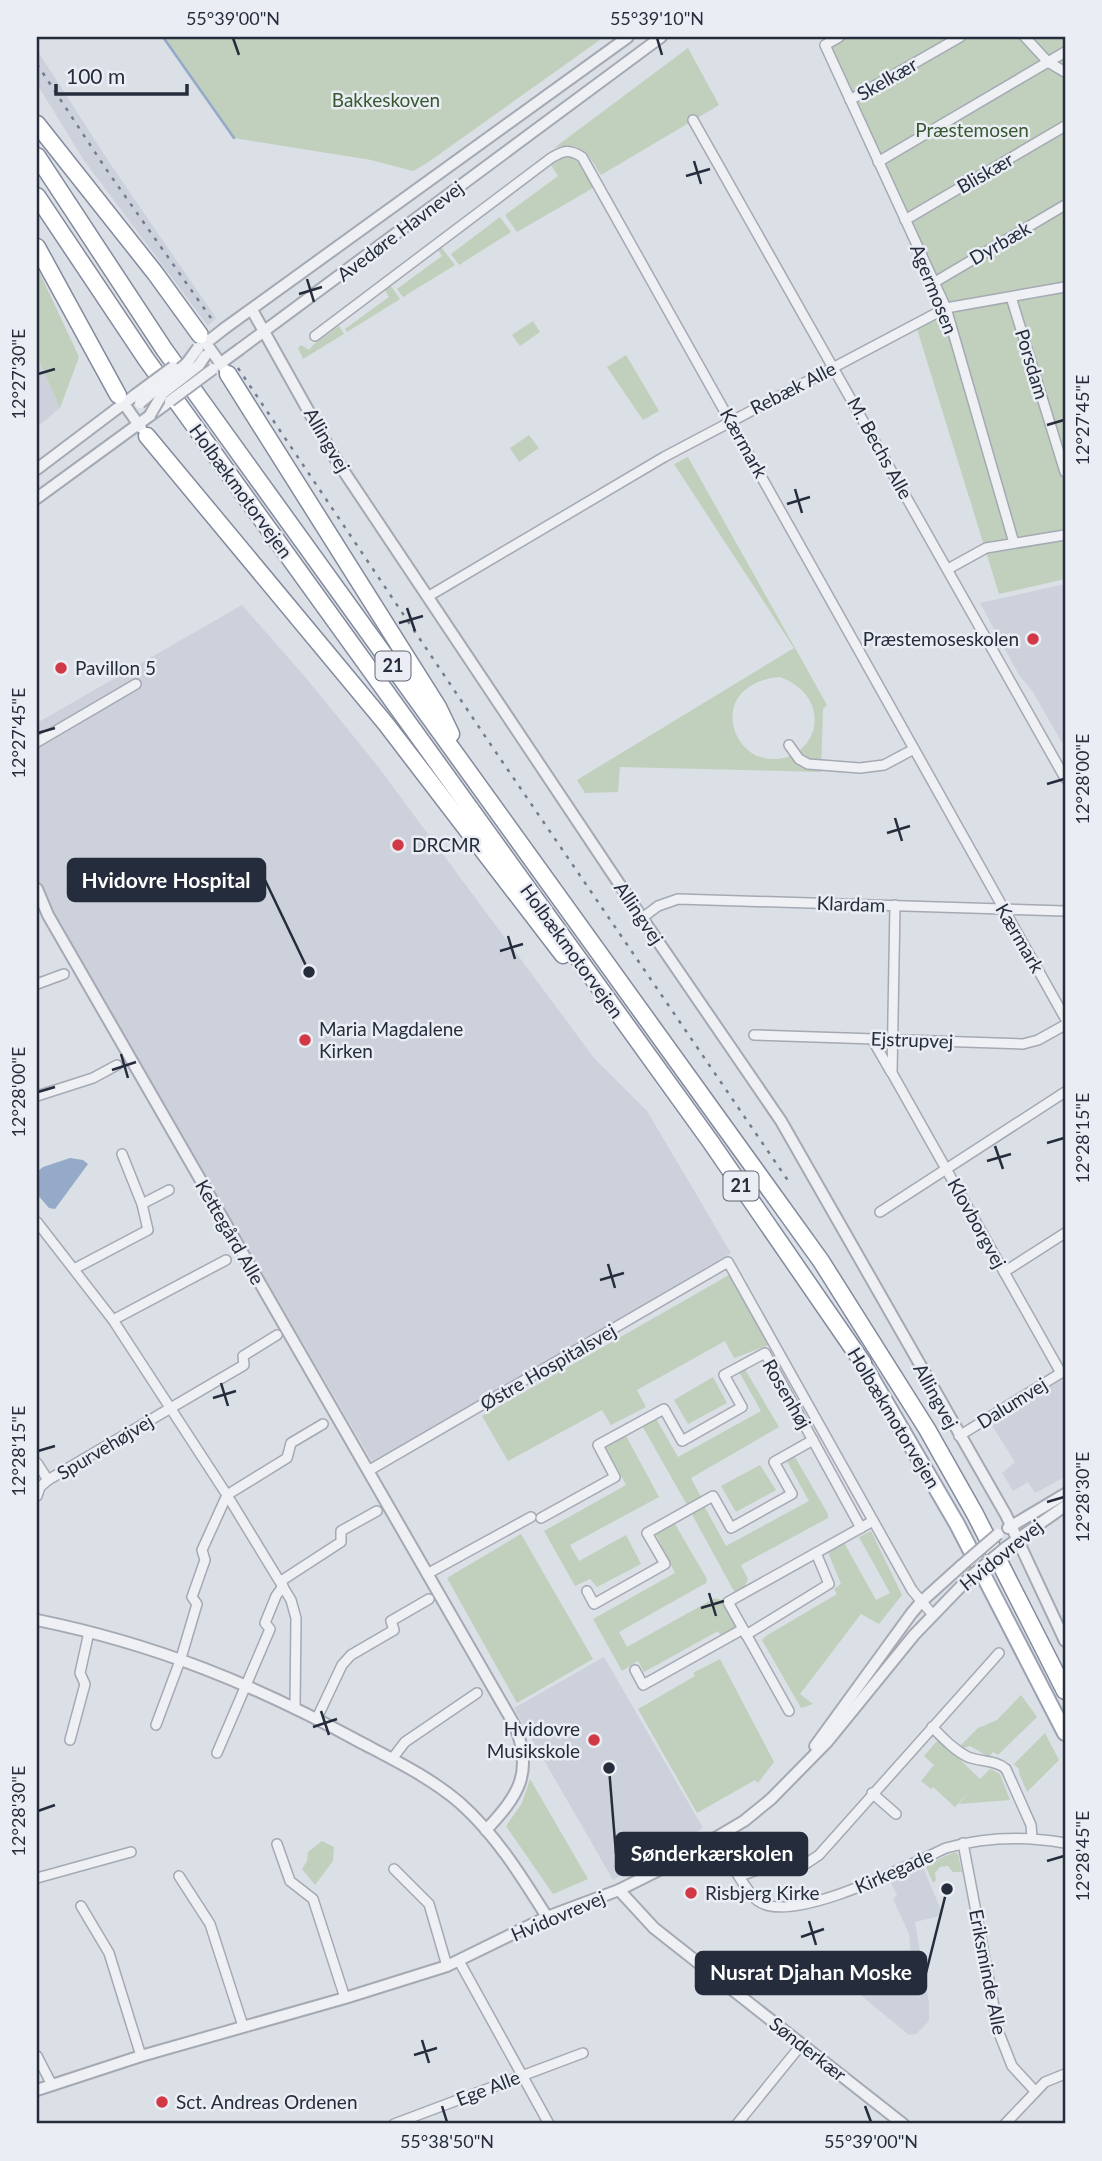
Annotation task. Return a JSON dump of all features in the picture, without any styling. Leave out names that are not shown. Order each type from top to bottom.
[{"type":"highway","points":[[37,124],[155,273],[204,344]]},
{"type":"highway","name":"Holbækmotorvejen","points":[[37,156],[164,349],[766,1182],[873,1340],[975,1514],[1065,1691]]},
{"type":"highway","name":"Holbækmotorvejen","points":[[37,196],[153,370],[671,1086],[863,1363]]},
{"type":"highway","points":[[37,247],[129,399]]},
{"type":"highway","points":[[221,366],[438,707],[464,765]]},
{"type":"highway","points":[[142,430],[386,724],[634,1049],[671,1086]]},
{"type":"main road","name":"Holbækmotorvejen","points":[[863,1363],[957,1524],[1065,1733]]},
{"type":"street","name":"Avedøre Havnevej","points":[[37,469],[225,328],[628,37]]},
{"type":"street","name":"Avedøre Havnevej","points":[[37,498],[142,430],[150,415],[221,366],[265,330],[661,37]]},
{"type":"street","name":"Agermosen","points":[[839,37],[825,46],[946,308],[1014,543]]},
{"type":"street","name":"Skelkær","points":[[850,100],[960,37]]},
{"type":"street","points":[[1026,37],[1048,62],[1065,72]]},
{"type":"street","points":[[878,162],[1065,52]]},
{"type":"street","name":"M. Bechs Alle","points":[[693,120],[1065,778]]},
{"type":"street","name":"Bliskær","points":[[905,220],[1065,126]]},
{"type":"street","name":"Kærmark","points":[[315,336],[551,158],[562,151],[572,150],[582,157],[1065,1018]]},
{"type":"street","name":"Dyrbæk","points":[[934,282],[1065,205]]},
{"type":"street","name":"Rebæk Alle","points":[[429,596],[731,420],[946,308],[1065,287]]},
{"type":"street","name":"Porsdam","points":[[1011,297],[1065,472]]},
{"type":"street","name":"Allingvej","points":[[252,310],[333,455],[781,1121],[1011,1526],[1065,1641]]},
{"type":"street","points":[[204,344],[221,366]]},
{"type":"street","points":[[150,415],[163,394],[199,365],[204,344]]},
{"type":"street","points":[[129,399],[138,406],[142,430]]},
{"type":"street","points":[[948,569],[981,550],[1065,535]]},
{"type":"street","points":[[37,742],[136,684]]},
{"type":"street","points":[[789,745],[799,759],[808,764],[860,768],[884,765],[914,748]]},
{"type":"street","name":"Kettegård Alle","points":[[37,889],[53,925],[514,1726],[522,1743],[524,1762],[516,1793],[509,1806],[486,1830]]},
{"type":"street","name":"Klardam","points":[[642,918],[658,906],[678,899],[1065,911]]},
{"type":"street","name":"Klovborgvej","points":[[892,1073],[895,905]]},
{"type":"street","points":[[37,984],[64,974]]},
{"type":"street","name":"Ejstrupvej","points":[[754,1035],[1023,1044],[1038,1040],[1065,1025]]},
{"type":"street","name":"Klovborgvej","points":[[873,1039],[1063,1371]]},
{"type":"street","points":[[37,1096],[93,1078],[117,1065]]},
{"type":"street","points":[[880,1212],[1065,1092]]},
{"type":"street","points":[[74,1269],[148,1230],[142,1204],[122,1154]]},
{"type":"street","points":[[142,1204],[169,1190]]},
{"type":"street","name":"Spurvehøjvej","points":[[37,1222],[113,1320],[291,1600],[296,1618],[295,1707]]},
{"type":"street","points":[[1004,1272],[1065,1233]]},
{"type":"street","points":[[113,1320],[226,1260]]},
{"type":"street","name":"Østre Hospitalsvej","points":[[368,1471],[728,1262]]},
{"type":"street","name":"Rosenhøj","points":[[728,1262],[873,1521],[921,1602],[933,1615]]},
{"type":"street","name":"Spurvehøjvej","points":[[39,1492],[48,1480],[244,1365],[243,1356],[277,1335]]},
{"type":"street","name":"Rosenhøj","points":[[541,1518],[615,1477],[598,1445],[664,1409],[682,1441],[742,1407],[724,1375],[765,1353],[861,1528]]},
{"type":"street","name":"Dalumvej","points":[[959,1436],[1063,1371]]},
{"type":"street","points":[[156,1725],[181,1658],[197,1604],[192,1597],[205,1560],[202,1550],[227,1496],[287,1458],[291,1443],[323,1424]]},
{"type":"street","name":"Rosenhøj","points":[[587,1591],[594,1604],[665,1564],[647,1532],[713,1496],[731,1528],[792,1494],[774,1462],[813,1440]]},
{"type":"street","points":[[37,1463],[48,1480]]},
{"type":"street","name":"Hvidovrevej","points":[[802,1765],[921,1602],[998,1534],[1065,1494]]},
{"type":"street","name":"Hvidovrevej","points":[[37,2090],[141,2056],[447,1966],[547,1917],[619,1890],[717,1838],[771,1799],[827,1742],[890,1664],[970,1577],[1017,1539],[1065,1506]]},
{"type":"street","points":[[217,1753],[270,1629],[265,1623],[282,1584],[341,1542],[341,1531],[377,1511]]},
{"type":"street","points":[[426,1574],[531,1517]]},
{"type":"street","points":[[789,1710],[728,1602],[873,1521]]},
{"type":"street","points":[[635,1670],[643,1685],[829,1584],[816,1553]]},
{"type":"street","points":[[317,1718],[341,1665],[351,1655],[394,1630],[391,1621],[429,1599]]},
{"type":"street","points":[[37,1620],[181,1658],[295,1707],[392,1759],[439,1787],[486,1830],[514,1866],[547,1917]]},
{"type":"street","points":[[70,1740],[85,1684],[80,1673],[89,1632]]},
{"type":"street","points":[[740,1876],[757,1870],[793,1868],[804,1865],[819,1855],[999,1653]]},
{"type":"street","points":[[392,1759],[405,1742],[477,1693]]},
{"type":"street","points":[[932,1727],[968,1757],[1002,1765],[1006,1769],[1031,1825],[1032,1838]]},
{"type":"street","points":[[872,1793],[896,1814]]},
{"type":"street","name":"Kirkegade","points":[[717,1838],[756,1900],[766,1906],[780,1907],[819,1901],[842,1894],[963,1843],[983,1839],[1032,1838],[1065,1843]]},
{"type":"street","name":"Eriksminde Alle","points":[[963,1843],[999,2034],[1012,2066],[1035,2091]]},
{"type":"street","points":[[277,1844],[290,1881],[313,1899],[345,1998]]},
{"type":"street","points":[[37,1878],[131,1852]]},
{"type":"street","points":[[394,1869],[429,1904],[447,1966]]},
{"type":"street","points":[[179,1876],[210,1924],[243,2026]]},
{"type":"street","name":"Sønderkær","points":[[619,1890],[654,1927],[904,2124]]},
{"type":"street","points":[[81,1906],[109,1953],[141,2056]]},
{"type":"street","points":[[459,1961],[549,2124]]},
{"type":"street","points":[[737,2124],[802,2044]]},
{"type":"street","name":"Ege Alle","points":[[394,2124],[583,2053]]},
{"type":"street","points":[[37,2056],[52,2085]]},
{"type":"street","points":[[1005,2124],[1045,2082],[1065,2074]]},
{"type":"shaded area","points":[[37,50],[111,165],[216,318],[208,326],[83,159],[37,84]]},
{"type":"shaded area","points":[[37,356],[60,408],[37,427]]},
{"type":"shaded area","name":"Præstemoseskolen","points":[[1065,584],[1065,748],[1033,692],[1019,675],[980,603]]},
{"type":"shaded area","points":[[242,605],[376,764],[594,1058],[647,1111],[731,1253],[373,1463],[37,887],[37,723]]},
{"type":"shaded area","points":[[1065,1377],[1065,1477],[1035,1493],[1028,1482],[1013,1491],[1002,1473],[1015,1462],[991,1424]]},
{"type":"shaded area","points":[[604,1657],[703,1828],[613,1880],[514,1708]]},
{"type":"shaded area","points":[[923,1867],[943,1915],[915,1922],[929,2003],[929,2021],[916,2034],[909,2035],[852,1988],[862,1975],[911,1954],[909,1934],[893,1899],[897,1895],[891,1883]]},
{"type":"green space","name":"Bakkeskoven","points":[[163,37],[604,37],[413,171],[371,160],[234,138]]},
{"type":"green space","name":"Præstemosen","points":[[846,37],[1065,37],[1065,579],[999,594],[917,329],[950,312],[831,46]]},
{"type":"green space","points":[[688,48],[719,105],[601,175],[588,155],[577,147],[554,148]]},
{"type":"green space","points":[[571,157],[582,165],[593,188],[517,232],[505,215],[558,176],[551,165],[562,158]]},
{"type":"green space","points":[[500,217],[511,232],[459,265],[451,254]]},
{"type":"green space","points":[[441,247],[455,265],[403,297],[397,289],[442,256],[438,250]]},
{"type":"green space","points":[[37,267],[79,357],[60,408],[37,356]]},
{"type":"green space","points":[[391,286],[400,299],[347,332],[345,329],[389,297],[385,290]]},
{"type":"green space","points":[[533,321],[540,332],[520,346],[512,335]]},
{"type":"green space","points":[[339,326],[344,334],[303,359],[298,348],[301,345],[309,350]]},
{"type":"green space","points":[[626,355],[659,411],[643,420],[607,367]]},
{"type":"green space","points":[[529,435],[539,448],[519,462],[510,448]]},
{"type":"green space","points":[[688,457],[827,705],[823,709],[821,772],[620,767],[618,792],[585,793],[577,780],[794,648],[674,464]],"holes":[[[780,677],[799,688],[811,702],[815,718],[812,733],[805,746],[792,755],[776,759],[757,756],[749,751],[734,728],[734,707],[738,698],[751,686],[770,678]]]},
{"type":"green space","points":[[729,1275],[769,1345],[734,1358],[725,1341],[637,1390],[646,1407],[611,1425],[602,1410],[508,1461],[482,1416]]},
{"type":"green space","points":[[746,1366],[746,1371],[779,1427],[691,1478],[701,1497],[687,1505],[640,1422],[655,1417],[678,1457],[761,1411],[738,1370]]},
{"type":"green space","points":[[713,1377],[727,1403],[688,1424],[674,1400]]},
{"type":"green space","points":[[625,1434],[659,1497],[570,1545],[579,1561],[626,1535],[641,1564],[597,1587],[590,1579],[575,1586],[544,1531],[626,1485],[605,1445]]},
{"type":"green space","points":[[792,1452],[828,1518],[741,1565],[748,1579],[745,1586],[735,1593],[689,1509],[702,1502],[726,1546],[809,1501],[784,1456]]},
{"type":"green space","points":[[760,1465],[776,1490],[736,1512],[721,1486]]},
{"type":"green space","points":[[672,1519],[707,1579],[706,1583],[619,1632],[627,1647],[715,1598],[722,1600],[736,1626],[736,1633],[723,1640],[718,1631],[644,1672],[638,1661],[622,1671],[593,1619],[675,1573],[653,1529]]},
{"type":"green space","points":[[871,1531],[902,1595],[879,1624],[861,1614],[800,1694],[813,1704],[801,1708],[762,1640],[837,1594],[834,1589],[841,1584],[826,1547],[842,1539],[876,1600],[890,1593],[859,1537]]},
{"type":"green space","points":[[521,1534],[593,1659],[517,1703],[447,1578]]},
{"type":"green space","points":[[720,1659],[774,1762],[758,1783],[755,1780],[697,1813],[638,1709],[695,1676],[693,1673]]},
{"type":"green space","points":[[1021,1695],[1037,1717],[998,1755],[993,1752],[989,1757],[970,1746],[960,1749],[978,1728],[997,1720]]},
{"type":"green space","points":[[1045,1733],[1059,1760],[1027,1792],[1019,1769],[1014,1764]]},
{"type":"green space","points":[[939,1739],[980,1779],[990,1769],[1000,1774],[1010,1800],[959,1804],[968,1793],[955,1807],[933,1787],[931,1789],[921,1781],[934,1765],[924,1756]]},
{"type":"green space","points":[[530,1779],[588,1879],[553,1894],[506,1826],[522,1803]]},
{"type":"green space","points":[[322,1841],[334,1847],[333,1861],[315,1885],[302,1869],[308,1852]]},
{"type":"green space","points":[[955,1852],[958,1854],[962,1872],[953,1872],[948,1866],[940,1867],[935,1873],[936,1880],[933,1883],[925,1865]]},
{"type":"water","points":[[70,1158],[83,1160],[88,1164],[55,1209],[49,1208],[37,1194],[37,1172],[43,1167]]},
{"type":"waterway","points":[[163,37],[234,138]]},
{"type":"railway","points":[[37,64],[106,169],[213,321]]},
{"type":"railway","points":[[238,368],[791,1185]]},
{"type":"place","name":"Præstemoseskolen","points":[[1033,639]]},
{"type":"place","name":"Pavillon 5","points":[[61,668]]},
{"type":"place","name":"DRCMR","points":[[398,845]]},
{"type":"place","name":"Hvidovre Hospital","points":[[309,972]]},
{"type":"place","name":"Maria Magdalene Kirken","points":[[305,1040]]},
{"type":"place","name":"Hvidovre Musikskole","points":[[594,1740]]},
{"type":"place","name":"Sønderkærskolen","points":[[609,1768]]},
{"type":"place","name":"Nusrat Djahan Moske","points":[[947,1889]]},
{"type":"place","name":"Risbjerg Kirke","points":[[691,1893]]},
{"type":"place","name":"Sct. Andreas Ordenen","points":[[162,2102]]}]
